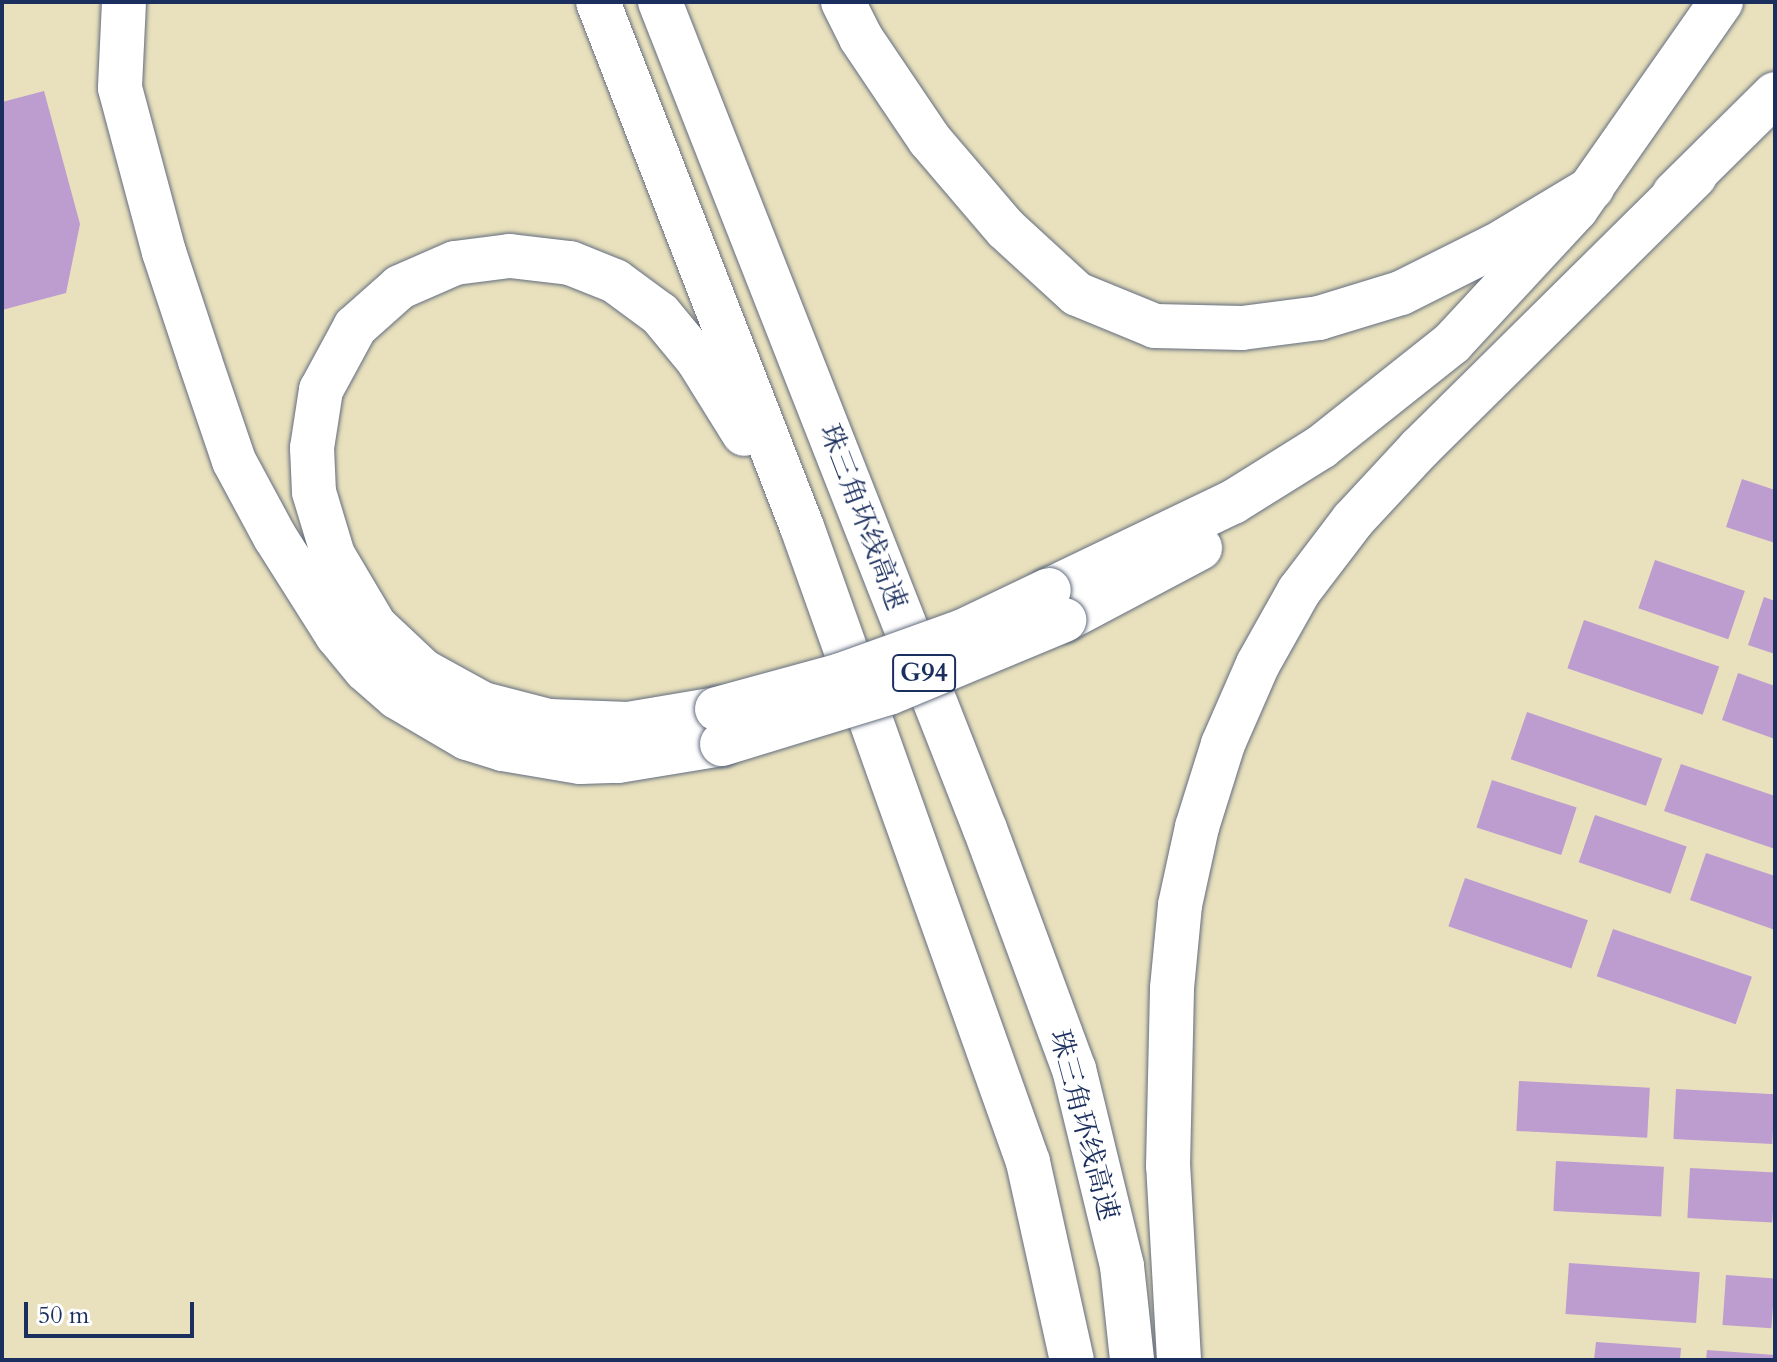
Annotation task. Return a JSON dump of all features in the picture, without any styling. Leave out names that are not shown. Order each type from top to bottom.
[{"type":"highway","points":[[124,2],[120,88],[164,252],[234,461],[275,537],[337,635],[366,670],[397,697],[467,738],[503,749],[580,762],[618,761],[720,726],[963,631],[1057,605],[1245,523],[1409,417],[1495,349],[1695,176]]},
{"type":"highway","name":"G94","points":[[598,2],[802,527],[1028,1162],[1072,1360]]},
{"type":"highway","name":"珠三角环线高速","points":[[660,2],[985,829],[1074,1069],[1122,1266],[1132,1360]]},
{"type":"highway","points":[[843,2],[861,38],[929,139],[1006,229],[1077,294],[1155,326],[1242,328],[1319,318],[1401,293],[1497,245],[1592,188]]},
{"type":"highway","points":[[1057,605],[1321,447],[1452,343],[1576,209],[1721,2]]},
{"type":"highway","points":[[1179,1360],[1168,1166],[1172,988],[1180,905],[1197,827],[1229,731],[1258,664],[1299,591],[1353,520],[1420,448],[1775,94]]},
{"type":"highway","points":[[720,726],[549,721],[483,704],[423,671],[375,626],[333,555],[314,492],[312,448],[321,390],[327,375],[355,327],[400,287],[455,263],[510,256],[570,263],[615,281],[660,314],[698,360],[802,527]]},
{"type":"building","points":[[44,91],[80,224],[66,293],[2,310],[2,102]]},
{"type":"building","points":[[1742,479],[1775,490],[1775,543],[1726,527]]},
{"type":"building","points":[[1655,560],[1745,591],[1728,639],[1638,608]]},
{"type":"building","points":[[1764,597],[1775,601],[1775,654],[1748,645]]},
{"type":"building","points":[[1584,620],[1719,667],[1703,715],[1567,668]]},
{"type":"building","points":[[1738,673],[1775,686],[1775,739],[1722,720]]},
{"type":"building","points":[[1527,712],[1662,759],[1646,806],[1511,759]]},
{"type":"building","points":[[1681,764],[1775,796],[1775,849],[1664,811]]},
{"type":"building","points":[[1492,780],[1577,808],[1561,855],[1477,828]]},
{"type":"building","points":[[1595,815],[1687,847],[1670,894],[1579,862]]},
{"type":"building","points":[[1706,853],[1775,876],[1775,930],[1690,900]]},
{"type":"building","points":[[1465,878],[1588,920],[1571,969],[1448,926]]},
{"type":"building","points":[[1613,929],[1752,977],[1736,1024],[1597,976]]},
{"type":"building","points":[[1519,1081],[1650,1088],[1647,1138],[1516,1131]]},
{"type":"building","points":[[1676,1089],[1775,1094],[1772,1144],[1673,1139]]},
{"type":"building","points":[[1556,1161],[1664,1167],[1661,1217],[1553,1211]]},
{"type":"building","points":[[1690,1168],[1775,1172],[1772,1222],[1687,1218]]},
{"type":"building","points":[[1569,1263],[1700,1272],[1696,1323],[1565,1314]]},
{"type":"building","points":[[1726,1275],[1775,1278],[1771,1328],[1723,1325]]},
{"type":"building","points":[[1596,1342],[1681,1348],[1680,1360],[1594,1360]]},
{"type":"building","points":[[1707,1350],[1775,1355],[1775,1360],[1706,1360]]}]
